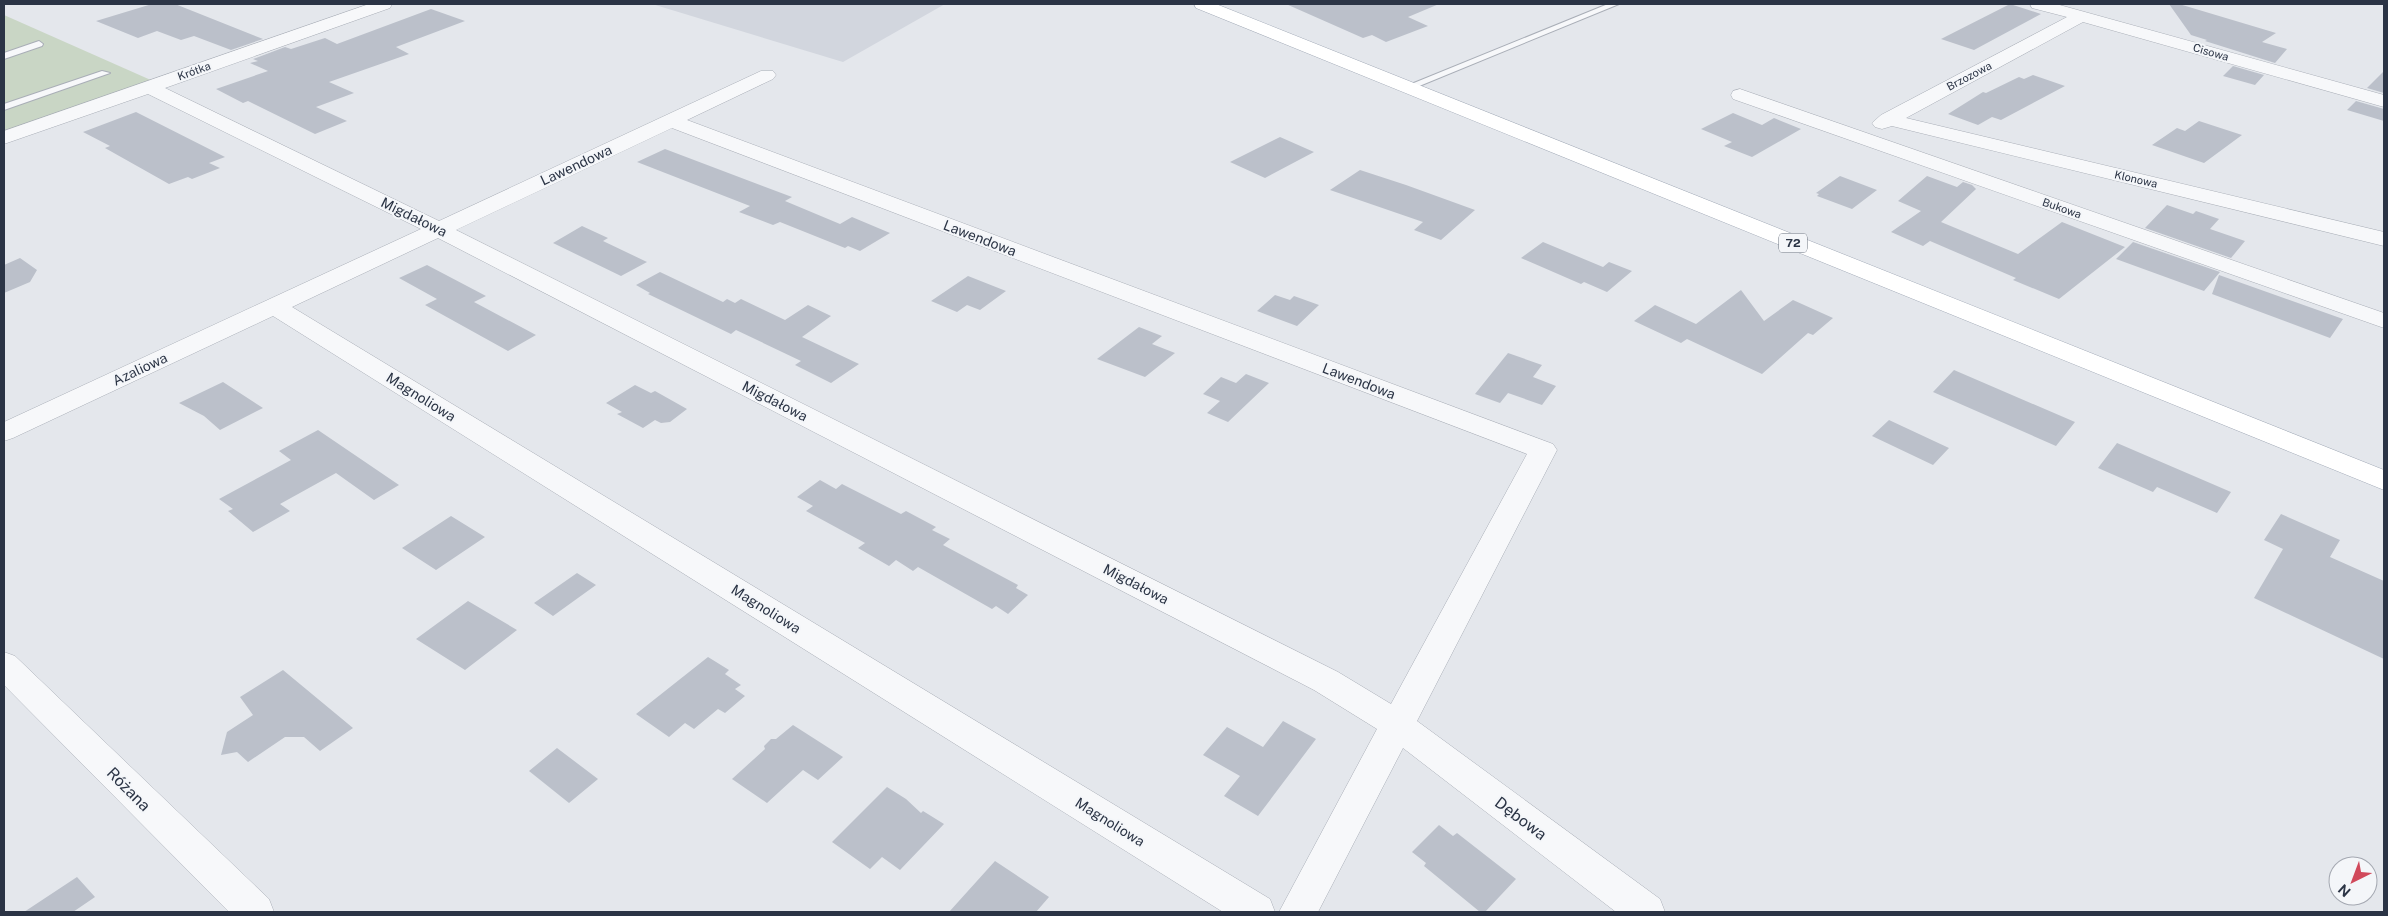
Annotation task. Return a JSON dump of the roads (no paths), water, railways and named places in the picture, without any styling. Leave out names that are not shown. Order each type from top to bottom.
[{"type":"main road","name":"72","points":[[1202,4],[2384,481]]},
{"type":"street","name":"Krótka","points":[[4,138],[384,4]]},
{"type":"street","name":"Cisowa","points":[[2038,4],[2384,101]]},
{"type":"street","name":"Brzozowa","points":[[1856,136],[2082,16]]},
{"type":"street","points":[[671,121],[767,75]]},
{"type":"street","name":"Migdałowa","points":[[149,87],[438,229],[1326,681],[1396,724]]},
{"type":"street","name":"Bukowa","points":[[1740,94],[2384,321]]},
{"type":"street","name":"Klonowa","points":[[1888,120],[2384,238]]},
{"type":"street","name":"Lawendowa","points":[[276,307],[438,229],[671,121],[1543,450],[1521,495],[1396,724]]},
{"type":"street","name":"Azaliowa","points":[[4,432],[276,307]]},
{"type":"street","name":"Magnoliowa","points":[[276,307],[1256,912]]},
{"type":"street","name":"Różana","points":[[4,665],[255,912]]},
{"type":"street","points":[[1298,912],[1396,724]]},
{"type":"street","name":"Dębowa","points":[[1396,724],[1646,912]]},
{"type":"lane","points":[[1409,88],[1615,4]]},
{"type":"lane","points":[[4,56],[39,44]]},
{"type":"lane","points":[[4,107],[105,72]]}]
